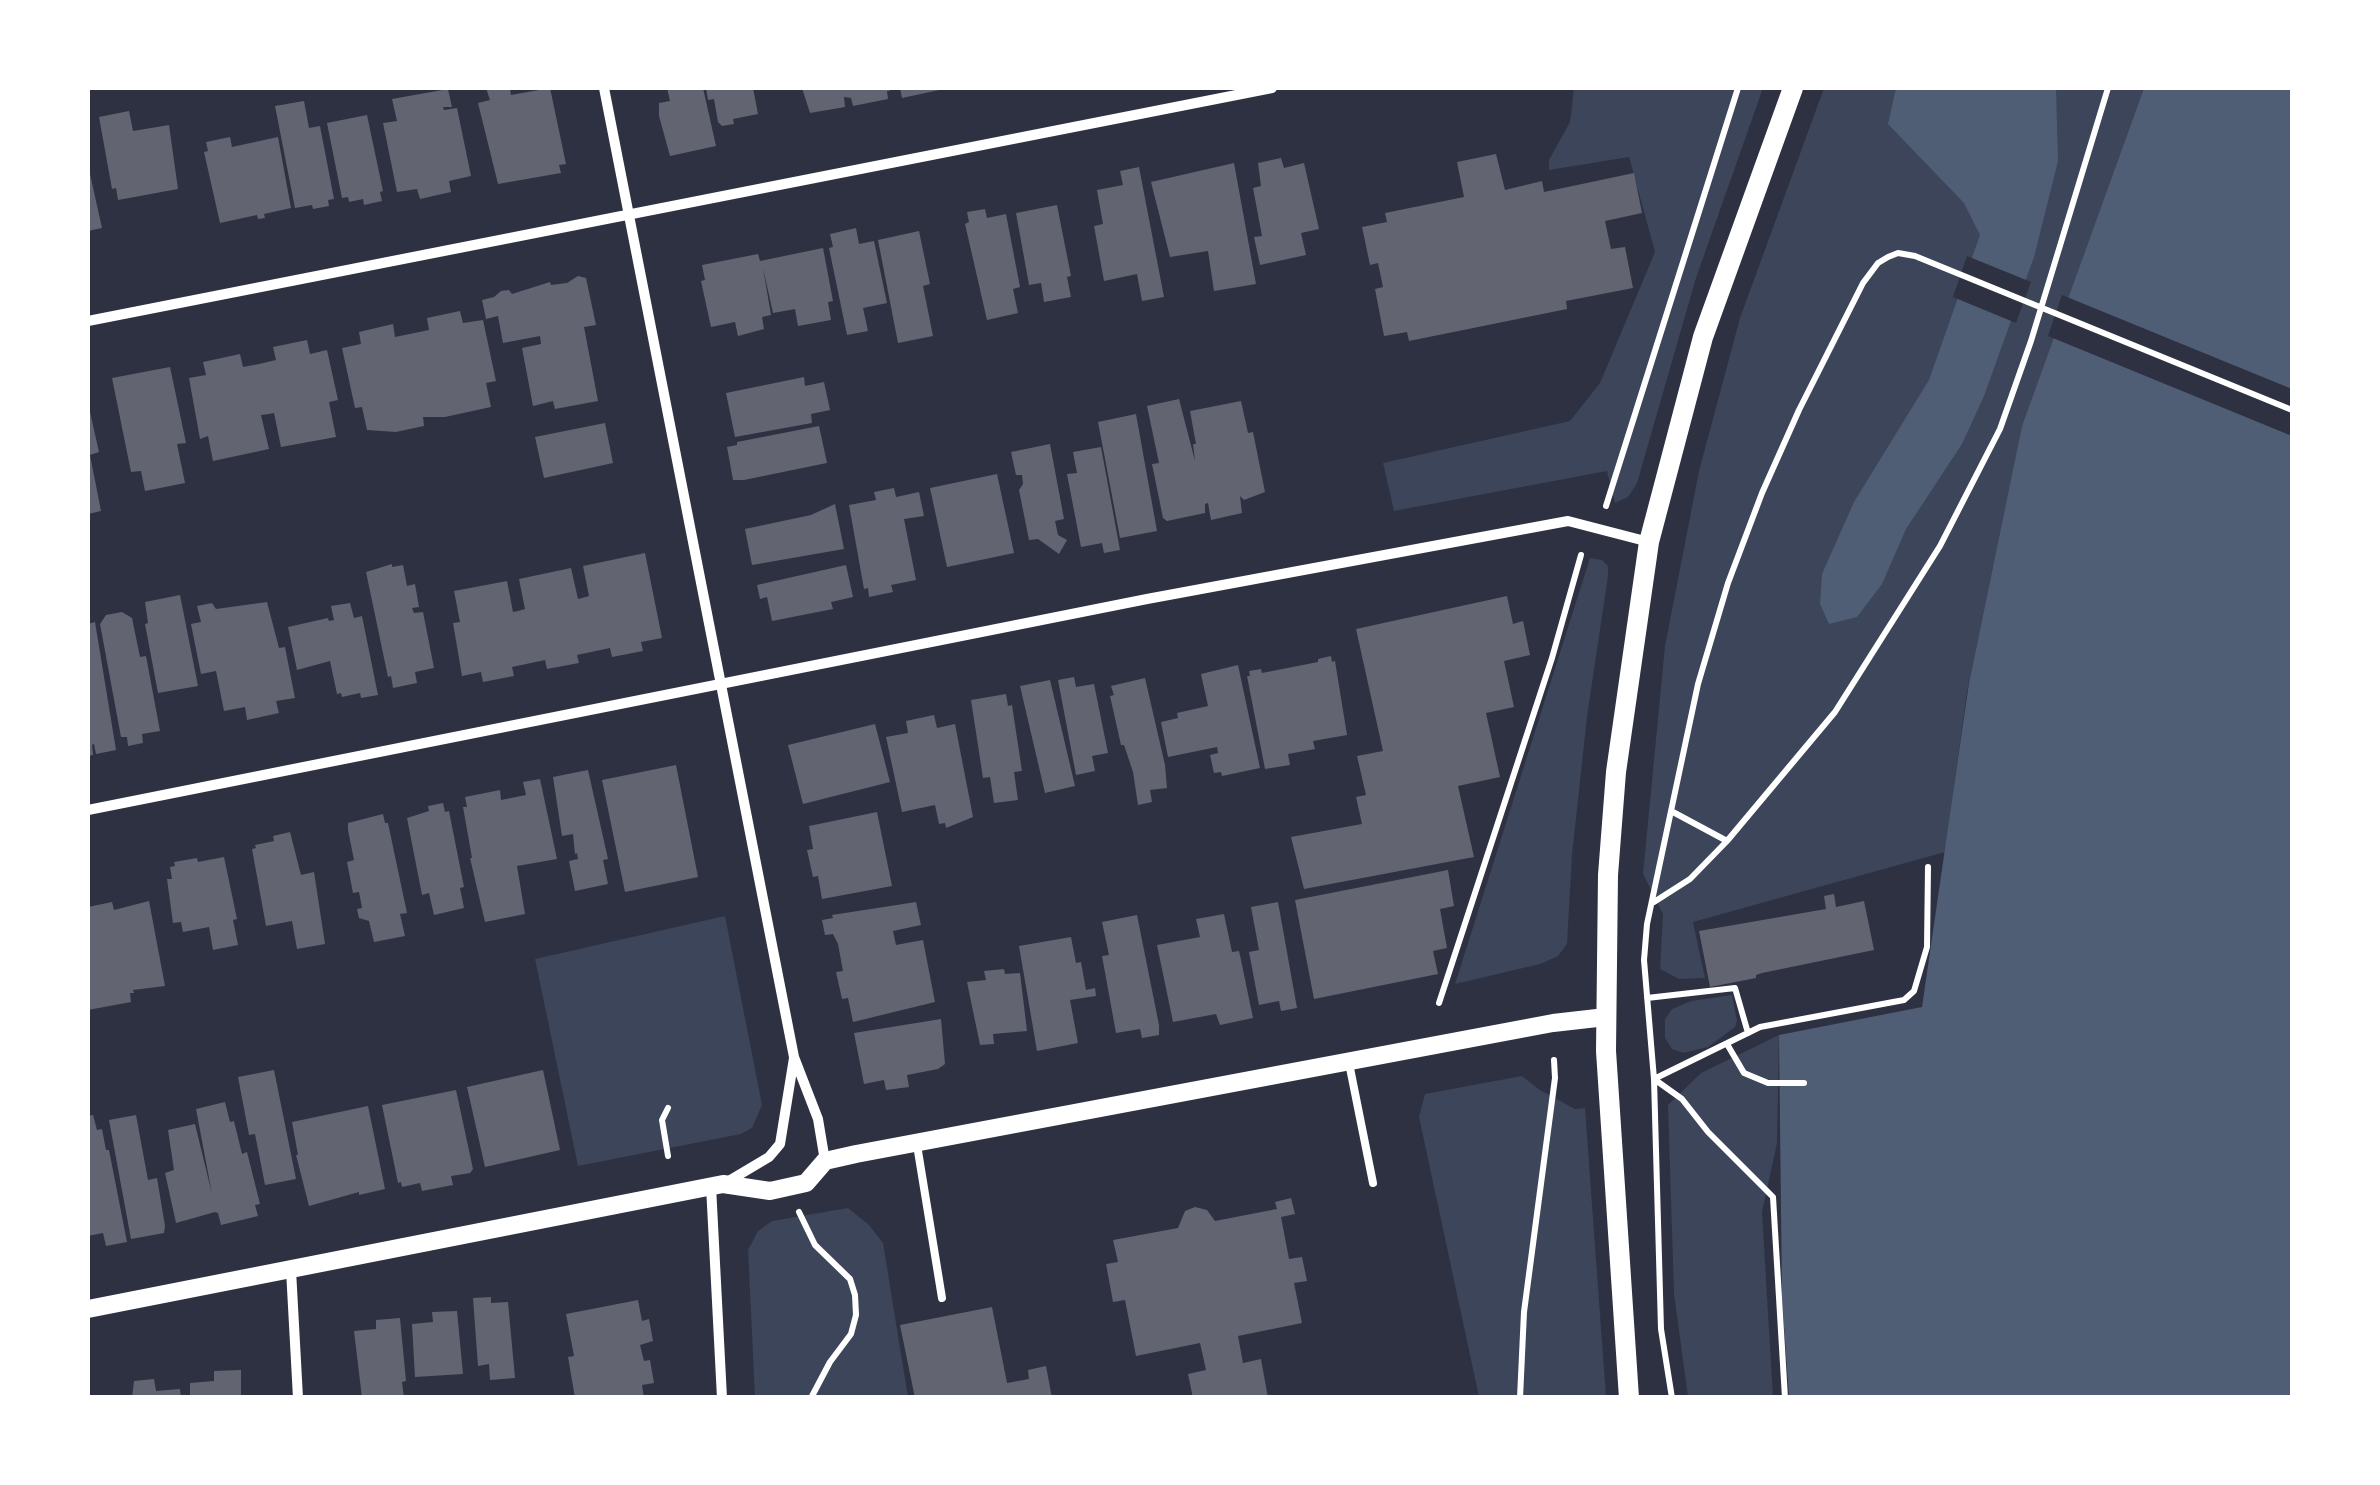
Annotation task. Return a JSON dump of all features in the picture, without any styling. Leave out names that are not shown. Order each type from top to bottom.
[{"type":"main road","points":[[1629,1398],[1606,1018],[1608,875],[1616,772],[1649,542],[1703,337],[1793,88]]},
{"type":"street","points":[[604,88],[724,684],[794,1057],[818,1120],[825,1161]]},
{"type":"street","points":[[88,321],[1272,88]]},
{"type":"street","points":[[88,810],[1166,595],[1568,520],[1649,542]]},
{"type":"street","points":[[717,1185],[770,1192],[806,1184],[825,1161],[916,1142],[1553,1023],[1606,1018]]},
{"type":"street","points":[[88,1309],[717,1185],[769,1157],[780,1144],[794,1057]]},
{"type":"street","points":[[717,1185],[722,1398]]},
{"type":"street","points":[[291,1270],[298,1398]]},
{"type":"lane","points":[[1349,1063],[1372,1183]]},
{"type":"lane","points":[[916,1142],[942,1298]]},
{"type":"path","points":[[1606,508],[1738,88]]},
{"type":"path","points":[[1653,902],[1690,879],[1727,841],[1835,712],[1940,546],[1982,468],[2031,341],[2108,88]]},
{"type":"path","points":[[1672,1398],[1661,1329],[1654,1079],[1645,937],[1698,684],[1728,584],[1762,493],[1863,283],[1878,263],[1888,257],[1898,253],[1915,256],[2292,410]]},
{"type":"path","points":[[1439,1003],[1552,658],[1581,555]]},
{"type":"path","points":[[1673,812],[1727,841]]},
{"type":"path","points":[[1654,1079],[1760,1027],[1898,1002],[1914,991],[1928,947],[1928,867]]},
{"type":"path","points":[[1647,998],[1735,988],[1748,1033]]},
{"type":"path","points":[[1727,1044],[1744,1073],[1768,1083],[1804,1083]]},
{"type":"path","points":[[1520,1398],[1524,1312],[1555,1078],[1554,1060]]},
{"type":"path","points":[[1654,1079],[1682,1099],[1708,1132],[1773,1197],[1785,1398]]},
{"type":"path","points":[[668,1108],[662,1120],[668,1156]]},
{"type":"path","points":[[797,1186],[804,1228],[815,1246],[850,1278],[855,1295],[852,1334],[830,1362],[811,1398]]},
{"type":"shaded area","points":[[1574,88],[1763,88],[1696,278],[1637,483],[1628,497],[1615,503],[1607,471],[1394,511],[1383,463],[1570,421],[1600,383],[1655,252],[1629,157],[1549,170],[1549,160],[1570,122]]},
{"type":"shaded area","points":[[1824,88],[2144,88],[2022,427],[1967,692],[1945,852],[1693,922],[1705,978],[1679,979],[1660,969],[1663,914],[1643,874],[1665,646],[1699,471],[1740,318]]},
{"type":"shaded area","points":[[1896,88],[2056,88],[2058,161],[2034,257],[1984,396],[1962,444],[1906,529],[1882,584],[1857,617],[1829,624],[1820,604],[1822,574],[1854,502],[1929,380],[1980,235],[1964,203],[1888,124]]},
{"type":"shaded area","points":[[2144,88],[2292,88],[2292,1397],[1789,1397],[1782,1297],[1779,1035],[1922,1007],[1969,683],[2022,426]]},
{"type":"shaded area","points":[[1590,558],[1602,560],[1608,566],[1608,576],[1587,717],[1567,944],[1558,956],[1540,964],[1455,984]]},
{"type":"shaded area","points":[[725,916],[762,1105],[752,1128],[741,1134],[578,1166],[535,959]]},
{"type":"shaded area","points":[[1732,995],[1735,1027],[1708,1047],[1683,1053],[1672,1049],[1665,1038],[1665,1019],[1672,1009],[1691,1001]]},
{"type":"shaded area","points":[[1779,1035],[1777,1143],[1762,1212],[1773,1397],[1688,1397],[1674,1294],[1668,1105],[1701,1073]]},
{"type":"shaded area","points":[[1522,1076],[1575,1109],[1585,1108],[1606,1397],[1479,1397],[1419,1117],[1425,1094]]},
{"type":"shaded area","points":[[848,1208],[883,1243],[908,1397],[755,1397],[748,1250],[758,1231],[772,1221]]},
{"type":"pier","points":[[1967,256],[2031,282],[2016,323],[1953,297]]},
{"type":"pier","points":[[2062,295],[2292,389],[2292,436],[2048,336]]},
{"type":"building","points":[[486,88],[510,88],[511,95],[550,88],[566,164],[559,165],[561,173],[498,184],[478,103],[490,100]]},
{"type":"building","points":[[667,88],[703,88],[716,146],[670,156],[659,116],[659,103],[670,101]]},
{"type":"building","points":[[706,88],[753,88],[758,114],[733,119],[734,124],[722,126],[714,99],[708,100]]},
{"type":"building","points":[[802,88],[890,91],[888,99],[853,106],[851,98],[844,97],[845,107],[810,113]]},
{"type":"building","points":[[900,88],[944,88],[944,89],[902,98]]},
{"type":"building","points":[[448,89],[452,107],[443,107],[457,108],[471,176],[449,181],[451,192],[420,199],[417,189],[397,192],[383,123],[397,121],[392,99]]},
{"type":"building","points":[[304,101],[309,128],[320,126],[334,199],[328,200],[329,206],[313,209],[312,205],[295,208],[275,106]]},
{"type":"building","points":[[129,111],[133,131],[169,125],[178,189],[118,200],[116,188],[112,189],[99,117]]},
{"type":"building","points":[[367,115],[383,191],[382,201],[364,205],[363,199],[349,202],[348,197],[342,198],[327,123]]},
{"type":"building","points":[[230,137],[232,147],[278,137],[291,208],[264,214],[265,218],[258,219],[257,215],[220,223],[204,152],[208,151],[206,142]]},
{"type":"building","points":[[1496,154],[1505,190],[1542,181],[1544,192],[1634,173],[1642,213],[1605,221],[1611,249],[1625,247],[1633,288],[1566,301],[1567,309],[1409,341],[1407,332],[1384,336],[1375,289],[1383,287],[1378,263],[1370,265],[1362,227],[1387,222],[1385,213],[1464,197],[1457,162]]},
{"type":"building","points":[[1281,158],[1284,168],[1304,163],[1319,229],[1301,233],[1306,255],[1260,265],[1254,237],[1262,236],[1253,188],[1261,186],[1258,163]]},
{"type":"building","points":[[1234,163],[1256,284],[1214,291],[1208,251],[1170,257],[1151,182]]},
{"type":"building","points":[[88,165],[102,228],[88,231]]},
{"type":"building","points":[[1139,167],[1164,297],[1142,301],[1137,274],[1104,281],[1094,226],[1103,224],[1097,190],[1123,185],[1120,171]]},
{"type":"building","points":[[1057,205],[1071,276],[1067,277],[1071,297],[1044,302],[1041,283],[1029,285],[1016,213]]},
{"type":"building","points":[[985,209],[987,218],[1006,214],[1020,287],[1013,289],[1018,313],[987,320],[965,224],[969,222],[967,212]]},
{"type":"building","points":[[856,228],[859,244],[874,241],[887,303],[863,308],[868,331],[847,335],[829,248],[833,247],[830,234]]},
{"type":"building","points":[[919,231],[930,284],[923,286],[933,336],[898,343],[878,240]]},
{"type":"building","points":[[823,248],[833,301],[828,302],[831,320],[798,326],[795,309],[773,313],[763,268],[771,315],[762,317],[764,329],[738,336],[735,322],[711,327],[701,281],[705,280],[702,265],[758,254],[760,261]]},
{"type":"building","points":[[578,276],[586,278],[596,325],[584,327],[598,401],[555,409],[553,401],[533,406],[522,348],[541,344],[540,336],[503,343],[498,316],[486,319],[482,300],[501,291],[509,290],[512,294],[550,282],[567,283]]},
{"type":"building","points":[[460,311],[463,323],[483,320],[496,381],[486,383],[491,407],[445,417],[423,417],[424,426],[396,432],[367,430],[362,407],[355,408],[342,348],[361,344],[359,332],[393,324],[395,337],[429,330],[427,318]]},
{"type":"building","points":[[307,340],[310,354],[327,350],[338,400],[329,402],[336,437],[281,447],[274,413],[261,415],[269,449],[213,461],[208,436],[200,439],[189,378],[206,375],[203,362],[240,354],[243,367],[259,364],[276,360],[273,347]]},
{"type":"building","points":[[170,367],[186,443],[177,444],[185,483],[145,491],[141,471],[131,472],[112,378]]},
{"type":"building","points":[[804,377],[805,386],[824,382],[830,410],[811,414],[812,423],[735,437],[726,393]]},
{"type":"building","points":[[1179,399],[1195,461],[1190,411],[1241,401],[1248,433],[1253,432],[1265,492],[1244,500],[1240,496],[1242,513],[1211,520],[1208,503],[1205,513],[1167,521],[1163,518],[1152,464],[1159,463],[1147,406]]},
{"type":"building","points":[[88,403],[99,452],[90,455],[101,511],[88,514]]},
{"type":"building","points":[[1136,414],[1157,531],[1120,538],[1098,422]]},
{"type":"building","points":[[605,423],[613,463],[544,478],[535,437]]},
{"type":"building","points":[[819,426],[827,463],[733,480],[727,447]]},
{"type":"building","points":[[1050,444],[1064,519],[1055,521],[1058,535],[1067,540],[1059,554],[1038,539],[1029,540],[1019,490],[1022,475],[1016,475],[1011,452]]},
{"type":"building","points":[[1101,447],[1120,550],[1104,553],[1102,543],[1081,547],[1067,474],[1077,473],[1073,452]]},
{"type":"building","points":[[997,474],[1014,553],[947,567],[930,488]]},
{"type":"building","points":[[894,488],[896,497],[919,492],[924,516],[904,519],[916,580],[891,585],[893,592],[869,597],[868,588],[864,589],[849,505],[876,500],[874,492]]},
{"type":"building","points":[[835,504],[844,549],[752,565],[745,529],[811,515]]},
{"type":"building","points":[[645,553],[662,638],[641,642],[643,651],[612,657],[610,648],[577,655],[579,663],[547,669],[545,660],[512,667],[514,676],[483,682],[481,672],[462,676],[453,623],[460,622],[454,591],[507,581],[513,612],[525,609],[519,579],[571,568],[578,599],[589,596],[583,566]]},
{"type":"building","points":[[392,564],[403,565],[407,586],[415,584],[419,607],[412,608],[414,613],[423,612],[434,668],[415,672],[417,683],[393,688],[366,572]]},
{"type":"building","points":[[846,565],[853,597],[831,602],[833,609],[772,621],[767,597],[760,599],[757,585]]},
{"type":"building","points":[[180,595],[198,686],[158,693],[145,624],[145,602]]},
{"type":"building","points":[[1507,596],[1513,624],[1523,621],[1530,655],[1504,661],[1514,707],[1486,713],[1500,777],[1458,786],[1474,857],[1304,889],[1291,837],[1362,824],[1356,797],[1366,795],[1357,756],[1383,751],[1356,629]]},
{"type":"building","points":[[267,602],[279,648],[285,647],[295,698],[276,701],[279,713],[247,720],[245,707],[224,711],[216,671],[201,674],[191,624],[201,622],[197,606],[212,603],[216,609]]},
{"type":"building","points":[[350,603],[354,618],[362,616],[378,695],[361,698],[360,693],[342,697],[337,694],[330,661],[297,670],[288,627],[334,620],[331,606]]},
{"type":"building","points":[[122,612],[132,618],[140,657],[146,656],[160,731],[142,734],[143,743],[128,746],[127,737],[121,737],[100,624],[106,615]]},
{"type":"building","points":[[95,622],[116,750],[96,754],[94,744],[93,755],[88,756],[88,624]]},
{"type":"building","points":[[1331,656],[1347,735],[1313,741],[1315,749],[1288,754],[1290,765],[1265,769],[1249,671],[1261,669],[1262,673]]},
{"type":"building","points":[[1238,665],[1260,768],[1222,776],[1221,772],[1214,773],[1210,755],[1218,753],[1217,747],[1168,757],[1161,722],[1178,718],[1177,713],[1208,706],[1201,674]]},
{"type":"building","points":[[1074,677],[1076,687],[1094,684],[1108,753],[1092,756],[1095,771],[1076,775],[1058,680]]},
{"type":"building","points":[[1145,678],[1167,788],[1150,790],[1152,802],[1138,805],[1133,772],[1121,745],[1110,696],[1114,695],[1111,686]]},
{"type":"building","points":[[1050,680],[1075,786],[1045,793],[1020,686]]},
{"type":"building","points":[[1006,694],[1008,706],[1012,705],[1022,771],[1014,772],[1018,800],[994,803],[990,777],[983,778],[971,700]]},
{"type":"building","points":[[934,715],[937,728],[955,724],[973,817],[946,828],[945,823],[939,824],[935,805],[902,812],[886,737],[908,733],[906,721]]},
{"type":"building","points":[[875,724],[890,782],[803,804],[788,745]]},
{"type":"building","points":[[676,765],[698,877],[625,892],[602,780]]},
{"type":"building","points":[[588,770],[608,859],[603,860],[608,884],[575,891],[569,861],[578,859],[577,853],[573,834],[562,836],[553,777]]},
{"type":"building","points":[[540,779],[557,859],[517,866],[525,914],[485,922],[470,858],[465,797],[500,790],[501,800],[526,795],[523,782]]},
{"type":"building","points":[[443,803],[445,812],[449,811],[464,887],[460,888],[464,908],[434,915],[429,893],[422,895],[407,818]]},
{"type":"building","points":[[877,812],[892,886],[822,899],[807,850],[813,849],[809,826]]},
{"type":"building","points":[[383,814],[407,913],[400,914],[405,936],[374,942],[369,921],[359,918],[359,892],[353,893],[347,862],[354,860],[348,823]]},
{"type":"building","points":[[290,832],[301,875],[314,872],[325,944],[297,949],[292,921],[266,926],[252,849],[274,841],[273,836]]},
{"type":"building","points":[[224,857],[237,919],[233,920],[238,945],[213,950],[209,927],[183,932],[181,922],[173,923],[167,879],[172,879],[170,867],[175,866],[174,862]]},
{"type":"building","points":[[1448,870],[1454,906],[1440,909],[1447,948],[1433,951],[1438,974],[1314,999],[1295,900]]},
{"type":"building","points":[[1834,894],[1836,907],[1864,901],[1874,950],[1710,987],[1699,931],[1826,909],[1824,896]]},
{"type":"building","points":[[149,901],[165,986],[133,990],[131,1002],[88,1010],[88,907],[112,902],[114,910]]},
{"type":"building","points":[[916,902],[921,925],[893,931],[896,945],[923,940],[935,1002],[853,1022],[848,998],[842,999],[836,972],[843,971],[838,944],[833,934],[825,935],[822,920],[833,918],[832,915]]},
{"type":"building","points":[[1278,902],[1297,1008],[1281,1011],[1279,1001],[1259,1005],[1249,952],[1259,950],[1251,907]]},
{"type":"building","points":[[1224,914],[1232,952],[1239,951],[1253,1018],[1220,1025],[1216,1014],[1173,1022],[1157,945],[1200,937],[1196,919]]},
{"type":"building","points":[[1137,915],[1159,1025],[1159,1035],[1142,1038],[1140,1029],[1116,1033],[1102,956],[1109,955],[1102,922]]},
{"type":"building","points":[[1071,937],[1086,990],[1095,988],[1096,996],[1070,1000],[1078,1043],[1037,1051],[1019,946]]},
{"type":"building","points":[[1004,969],[1005,974],[1020,973],[1027,1031],[993,1034],[994,1044],[980,1045],[967,982],[986,980],[984,971]]},
{"type":"building","points":[[941,1019],[945,1064],[907,1075],[909,1087],[886,1090],[884,1080],[864,1084],[854,1033]]},
{"type":"building","points":[[274,1070],[296,1179],[265,1185],[255,1134],[249,1135],[238,1077]]},
{"type":"building","points":[[543,1070],[560,1150],[485,1167],[467,1087]]},
{"type":"building","points":[[456,1090],[473,1169],[451,1176],[453,1185],[422,1191],[420,1183],[402,1187],[382,1105]]},
{"type":"building","points":[[225,1102],[242,1154],[247,1152],[260,1204],[255,1205],[258,1216],[221,1225],[215,1212],[176,1223],[165,1173],[174,1170],[168,1130],[195,1124],[212,1194],[196,1109]]},
{"type":"building","points":[[368,1106],[385,1189],[309,1206],[292,1122]]},
{"type":"building","points":[[93,1115],[109,1150],[127,1242],[106,1246],[103,1233],[88,1236],[88,1116]]},
{"type":"building","points":[[136,1115],[148,1180],[157,1178],[165,1226],[164,1233],[131,1239],[109,1120]]},
{"type":"building","points":[[1291,1198],[1295,1214],[1281,1217],[1289,1259],[1302,1257],[1307,1281],[1294,1283],[1302,1323],[1238,1336],[1243,1363],[1261,1359],[1268,1398],[1193,1398],[1188,1374],[1206,1370],[1200,1343],[1136,1356],[1125,1300],[1113,1302],[1106,1264],[1118,1262],[1113,1240],[1178,1228],[1185,1211],[1195,1207],[1207,1210],[1215,1221],[1277,1209],[1275,1202]]},
{"type":"building","points":[[491,1297],[491,1303],[508,1302],[515,1378],[490,1380],[489,1364],[478,1366],[473,1298]]},
{"type":"building","points":[[638,1300],[642,1321],[649,1319],[653,1341],[640,1345],[644,1361],[650,1360],[654,1383],[642,1385],[644,1398],[575,1398],[568,1357],[574,1356],[566,1314]]},
{"type":"building","points":[[992,1307],[1007,1383],[1029,1379],[1028,1370],[1046,1366],[1052,1398],[915,1398],[900,1325]]},
{"type":"building","points":[[457,1311],[463,1374],[415,1377],[412,1324],[433,1322],[432,1312]]},
{"type":"building","points":[[400,1318],[404,1398],[362,1398],[354,1331],[376,1329],[376,1320]]},
{"type":"building","points":[[241,1370],[241,1398],[190,1398],[190,1383],[214,1381],[214,1371]]},
{"type":"building","points":[[154,1379],[156,1391],[180,1389],[181,1398],[132,1398],[134,1381]]}]
